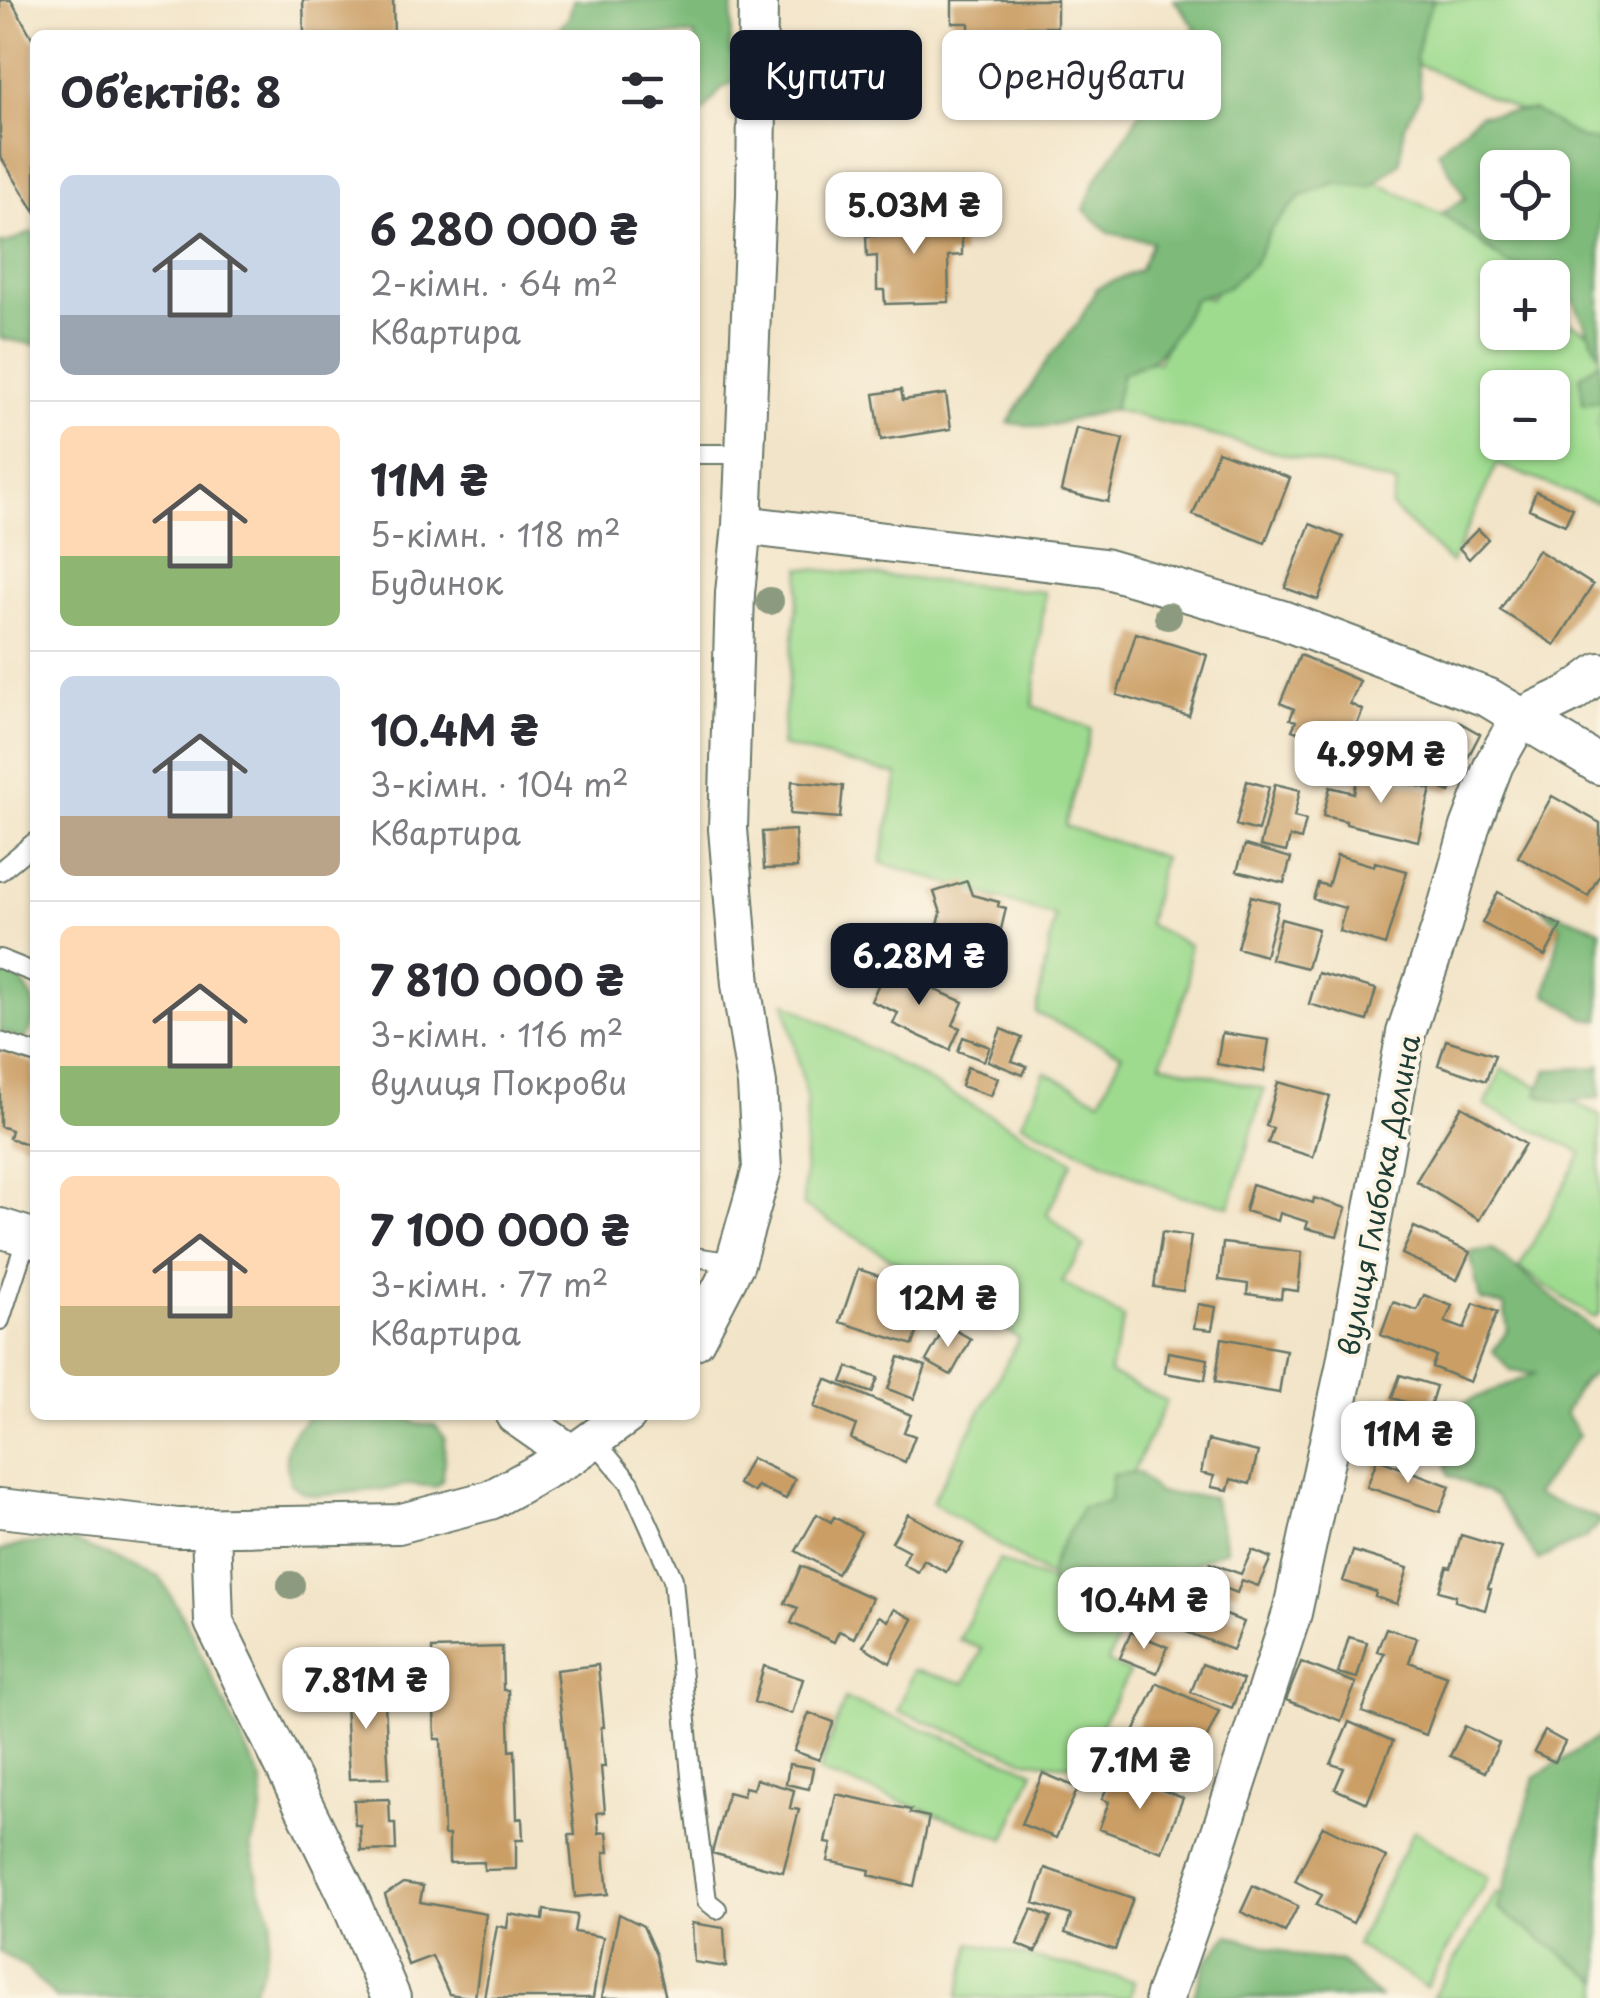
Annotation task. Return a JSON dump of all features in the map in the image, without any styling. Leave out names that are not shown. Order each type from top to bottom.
[{"type":"street","points":[[700,1330],[735,1264],[762,1169],[757,1084],[741,984],[728,829],[734,608],[742,524],[756,196],[758,0]]},
{"type":"street","points":[[742,524],[1104,568],[1282,620],[1488,698],[1600,765]]},
{"type":"street","points":[[1520,718],[1572,693],[1600,672]]},
{"type":"street","name":"вулиця Глибока Долина","points":[[1164,1998],[1292,1613],[1345,1368],[1406,1033],[1470,827],[1494,764],[1520,718]]},
{"type":"street","points":[[525,1420],[582,1447]]},
{"type":"street","points":[[0,1508],[178,1528],[398,1524],[490,1500],[582,1447],[619,1420]]},
{"type":"street","points":[[211,1528],[214,1622],[344,1887],[392,1998]]},
{"type":"lane","points":[[700,454],[745,454]]},
{"type":"lane","points":[[0,871],[30,846]]},
{"type":"lane","points":[[0,959],[30,970]]},
{"type":"lane","points":[[0,1042],[30,1051]]},
{"type":"lane","points":[[0,1320],[21,1235]]},
{"type":"lane","points":[[700,1258],[735,1264]]},
{"type":"lane","points":[[582,1447],[630,1482],[673,1579],[707,1901],[717,1909]]},
{"type":"green space","points":[[573,0],[733,0],[730,84],[700,111],[700,30],[557,30],[569,17]]},
{"type":"green space","points":[[1174,0],[1434,0],[1416,55],[1421,94],[1404,127],[1400,163],[1371,187],[1334,183],[1300,197],[1271,229],[1255,262],[1228,287],[1194,299],[1155,359],[1122,374],[1114,409],[1044,427],[1008,423],[1048,359],[1078,323],[1097,288],[1140,270],[1152,242],[1110,233],[1084,210],[1096,179],[1135,120],[1221,120],[1221,30],[1193,30],[1196,28]]},
{"type":"green space","points":[[1420,0],[1600,0],[1600,148],[1392,52]]},
{"type":"green space","points":[[1533,110],[1582,139],[1600,141],[1600,356],[1570,293],[1570,260],[1502,260],[1442,213],[1465,198],[1438,151],[1479,115]]},
{"type":"green space","points":[[1360,174],[1480,234],[1480,240],[1492,240],[1520,260],[1480,260],[1480,350],[1570,350],[1570,322],[1600,339],[1600,497],[1596,503],[1497,464],[1451,563],[1391,507],[1397,484],[1112,409],[1127,355],[1158,363],[1192,294],[1210,299],[1249,245],[1316,184]]},
{"type":"green space","points":[[30,233],[30,344],[0,338],[0,243]]},
{"type":"green space","points":[[1600,361],[1600,400],[1583,404],[1580,376]]},
{"type":"green space","points":[[801,568],[1045,592],[1033,706],[1091,729],[1065,826],[1163,857],[1148,924],[1189,945],[1188,985],[1161,1063],[1264,1089],[1230,1206],[1175,1195],[1021,1123],[1045,1072],[1100,1100],[1122,1054],[1036,1013],[1055,916],[881,863],[898,775],[781,746]]},
{"type":"green space","points":[[1542,908],[1600,929],[1600,1020],[1585,1018],[1546,994],[1561,926]]},
{"type":"green space","points":[[0,971],[14,976],[26,988],[30,997],[30,1029],[25,1039],[0,1032]]},
{"type":"green space","points":[[785,1002],[1073,1161],[1047,1214],[1084,1247],[1062,1282],[1124,1318],[1109,1373],[1167,1401],[1113,1513],[1056,1581],[932,1502],[1019,1339],[803,1205],[807,1100]]},
{"type":"green space","points":[[1600,1065],[1600,1097],[1562,1103],[1537,1094],[1547,1070]]},
{"type":"green space","points":[[1502,1069],[1600,1115],[1600,1313],[1594,1318],[1519,1268],[1582,1153],[1485,1106]]},
{"type":"green space","points":[[1492,1249],[1596,1332],[1600,1329],[1600,1369],[1583,1382],[1565,1413],[1579,1435],[1535,1495],[1600,1519],[1600,1524],[1585,1538],[1538,1560],[1496,1497],[1449,1475],[1438,1428],[1463,1403],[1534,1374],[1511,1371],[1493,1351],[1508,1330],[1504,1305],[1480,1300],[1470,1252]]},
{"type":"green space","points":[[305,1420],[411,1420],[435,1425],[445,1438],[443,1480],[435,1487],[411,1484],[316,1496],[304,1493],[290,1483],[286,1461],[295,1431]]},
{"type":"green space","points":[[1139,1472],[1158,1493],[1213,1497],[1227,1549],[1201,1560],[1135,1608],[1108,1610],[1054,1599],[1053,1565],[1082,1507],[1109,1502],[1112,1475]]},
{"type":"green space","points":[[69,1540],[160,1577],[262,1782],[262,1813],[251,1846],[272,1919],[263,1968],[251,1995],[56,1998],[26,1968],[0,1952],[0,1551],[24,1544]]},
{"type":"green space","points":[[999,1560],[1127,1615],[1108,1662],[1129,1673],[1079,1766],[1028,1761],[898,1711],[913,1670],[965,1683],[982,1649],[959,1640]]},
{"type":"green space","points":[[845,1699],[1034,1771],[1005,1839],[819,1772]]},
{"type":"green space","points":[[1600,1736],[1600,1981],[1498,1909],[1535,1777]]},
{"type":"green space","points":[[1414,1830],[1488,1878],[1426,1987],[1356,1945]]},
{"type":"green space","points":[[1497,1892],[1600,1975],[1600,1998],[1432,1998]]},
{"type":"green space","points":[[1229,1935],[1301,1957],[1341,1962],[1380,1998],[1193,1998],[1205,1963]]},
{"type":"green space","points":[[971,1943],[1134,1981],[1130,1998],[958,1998]]},
{"type":"building","points":[[0,0],[11,0],[30,34],[30,204],[0,156]]},
{"type":"building","points":[[303,0],[393,0],[394,30],[304,30]]},
{"type":"building","points":[[952,0],[1057,0],[1057,27],[969,30],[969,23],[952,23]]},
{"type":"building","points":[[937,210],[937,216],[948,216],[948,235],[962,234],[962,255],[948,256],[949,302],[885,304],[884,290],[877,290],[877,256],[867,257],[866,236],[877,236],[877,217],[884,217],[884,212],[902,212],[902,217]]},
{"type":"building","points":[[901,390],[903,400],[946,394],[951,429],[881,440],[874,394]]},
{"type":"building","points":[[1076,428],[1123,439],[1108,502],[1061,491]]},
{"type":"building","points":[[1218,451],[1290,478],[1265,543],[1193,515]]},
{"type":"building","points":[[1536,491],[1573,508],[1565,525],[1529,509]]},
{"type":"building","points":[[1310,524],[1343,537],[1318,600],[1285,588]]},
{"type":"building","points":[[1478,529],[1488,539],[1469,559],[1459,548]]},
{"type":"building","points":[[1538,550],[1593,585],[1555,645],[1500,610]]},
{"type":"building","points":[[1136,633],[1207,655],[1189,716],[1117,695]]},
{"type":"building","points":[[1300,655],[1360,681],[1350,704],[1363,710],[1345,751],[1320,740],[1317,747],[1305,743],[1308,736],[1292,730],[1296,721],[1290,719],[1294,709],[1280,703]]},
{"type":"building","points":[[1459,722],[1480,734],[1450,792],[1430,785]]},
{"type":"building","points":[[1359,772],[1431,789],[1418,841],[1323,816],[1330,787],[1354,793]]},
{"type":"building","points":[[792,781],[843,786],[840,818],[790,814]]},
{"type":"building","points":[[1247,781],[1269,787],[1258,831],[1236,825]]},
{"type":"building","points":[[1275,784],[1300,790],[1294,817],[1306,820],[1301,840],[1290,837],[1286,852],[1260,846]]},
{"type":"building","points":[[1552,796],[1600,823],[1600,874],[1588,896],[1518,857]]},
{"type":"building","points":[[795,830],[797,868],[764,869],[762,832]]},
{"type":"building","points":[[1245,845],[1291,858],[1284,883],[1237,871]]},
{"type":"building","points":[[1337,855],[1407,871],[1385,945],[1339,931],[1345,908],[1313,899],[1318,883],[1328,886]]},
{"type":"building","points":[[967,881],[972,895],[999,902],[998,906],[1006,908],[999,938],[990,936],[986,954],[934,941],[941,913],[934,892]]},
{"type":"building","points":[[1498,892],[1561,926],[1545,956],[1482,923]]},
{"type":"building","points":[[1251,896],[1279,903],[1265,956],[1237,948]]},
{"type":"building","points":[[1281,919],[1318,929],[1307,968],[1271,959]]},
{"type":"building","points":[[886,968],[963,1002],[953,1025],[960,1028],[950,1050],[893,1024],[898,1013],[871,1001]]},
{"type":"building","points":[[1318,973],[1376,989],[1367,1021],[1309,1004]]},
{"type":"building","points":[[1001,1029],[1022,1038],[1012,1061],[1027,1066],[1023,1075],[988,1061]]},
{"type":"building","points":[[1222,1033],[1269,1040],[1264,1072],[1217,1064]]},
{"type":"building","points":[[963,1037],[990,1047],[984,1061],[958,1051]]},
{"type":"building","points":[[1446,1040],[1495,1055],[1486,1081],[1438,1065]]},
{"type":"building","points":[[0,1051],[30,1062],[30,1145],[9,1138],[11,1130],[0,1126]]},
{"type":"building","points":[[967,1067],[998,1078],[991,1096],[961,1086]]},
{"type":"building","points":[[1278,1082],[1330,1096],[1313,1157],[1268,1143],[1273,1128],[1266,1126]]},
{"type":"building","points":[[1462,1106],[1525,1144],[1479,1220],[1416,1181]]},
{"type":"building","points":[[1252,1184],[1313,1203],[1314,1198],[1346,1208],[1337,1236],[1306,1228],[1308,1222],[1280,1213],[1278,1221],[1245,1211]]},
{"type":"building","points":[[1414,1227],[1470,1252],[1457,1280],[1402,1254]]},
{"type":"building","points":[[1162,1232],[1191,1236],[1183,1291],[1154,1287]]},
{"type":"building","points":[[1223,1243],[1302,1252],[1298,1291],[1282,1289],[1281,1299],[1247,1294],[1248,1284],[1219,1280]]},
{"type":"building","points":[[858,1269],[930,1293],[913,1345],[840,1322]]},
{"type":"building","points":[[1424,1295],[1452,1306],[1445,1322],[1464,1329],[1474,1303],[1497,1312],[1470,1382],[1432,1367],[1436,1356],[1381,1335],[1393,1302],[1417,1310]]},
{"type":"building","points":[[1198,1304],[1216,1307],[1212,1330],[1194,1328]]},
{"type":"building","points":[[946,1325],[971,1339],[951,1375],[926,1361]]},
{"type":"building","points":[[1222,1338],[1286,1350],[1279,1393],[1215,1382]]},
{"type":"building","points":[[1168,1352],[1208,1359],[1205,1380],[1165,1373]]},
{"type":"building","points":[[899,1357],[926,1366],[914,1399],[888,1389]]},
{"type":"building","points":[[848,1367],[878,1378],[872,1393],[842,1382]]},
{"type":"building","points":[[1400,1375],[1436,1386],[1429,1409],[1392,1398]]},
{"type":"building","points":[[826,1379],[911,1415],[904,1432],[915,1436],[905,1462],[851,1439],[856,1425],[814,1407]]},
{"type":"building","points":[[1380,1402],[1429,1419],[1419,1447],[1370,1430]]},
{"type":"building","points":[[1208,1440],[1258,1452],[1250,1484],[1231,1479],[1228,1490],[1211,1487],[1214,1476],[1201,1473]]},
{"type":"building","points":[[751,1458],[795,1479],[786,1499],[757,1486],[754,1492],[738,1484]]},
{"type":"building","points":[[1377,1459],[1450,1486],[1440,1512],[1367,1487]]},
{"type":"building","points":[[817,1514],[831,1522],[834,1517],[861,1532],[837,1574],[796,1551]]},
{"type":"building","points":[[908,1514],[963,1544],[946,1572],[924,1560],[918,1572],[903,1564],[909,1551],[892,1542]]},
{"type":"building","points":[[1461,1535],[1501,1547],[1485,1610],[1455,1601],[1456,1596],[1439,1591]]},
{"type":"building","points":[[1252,1550],[1271,1558],[1258,1586],[1242,1580],[1237,1593],[1204,1580],[1210,1563],[1241,1574]]},
{"type":"building","points":[[1353,1551],[1408,1568],[1397,1604],[1343,1581]]},
{"type":"building","points":[[801,1566],[872,1598],[854,1638],[839,1631],[834,1642],[791,1623],[798,1608],[785,1603]]},
{"type":"building","points":[[1177,1596],[1244,1622],[1233,1650],[1166,1624]]},
{"type":"building","points":[[894,1609],[913,1619],[890,1663],[863,1646],[879,1616],[888,1621]]},
{"type":"building","points":[[1386,1628],[1417,1638],[1409,1662],[1447,1676],[1426,1735],[1362,1712],[1384,1653],[1377,1651]]},
{"type":"building","points":[[1131,1632],[1168,1647],[1157,1673],[1120,1658]]},
{"type":"building","points":[[1349,1637],[1367,1642],[1357,1678],[1338,1673]]},
{"type":"building","points":[[502,1647],[510,1751],[515,1750],[517,1819],[522,1818],[523,1840],[516,1840],[516,1869],[484,1870],[484,1862],[449,1863],[449,1835],[444,1835],[441,1739],[435,1739],[432,1649]]},
{"type":"building","points":[[1301,1662],[1356,1683],[1341,1721],[1286,1700]]},
{"type":"building","points":[[1202,1664],[1243,1680],[1232,1708],[1191,1692]]},
{"type":"building","points":[[598,1665],[604,1727],[605,1767],[601,1767],[605,1812],[597,1813],[599,1833],[607,1832],[609,1852],[604,1852],[608,1894],[575,1897],[569,1835],[575,1835],[556,1670]]},
{"type":"building","points":[[764,1666],[803,1679],[792,1714],[754,1702]]},
{"type":"building","points":[[379,1682],[380,1704],[385,1704],[389,1778],[349,1779],[344,1683]]},
{"type":"building","points":[[1157,1683],[1219,1711],[1193,1768],[1131,1739]]},
{"type":"building","points":[[809,1713],[834,1722],[819,1760],[794,1751]]},
{"type":"building","points":[[1349,1722],[1393,1741],[1367,1803],[1335,1789],[1344,1768],[1331,1764]]},
{"type":"building","points":[[1465,1726],[1499,1743],[1485,1772],[1450,1756]]},
{"type":"building","points":[[1545,1731],[1565,1742],[1555,1762],[1534,1752]]},
{"type":"building","points":[[789,1764],[813,1768],[809,1789],[786,1784]]},
{"type":"building","points":[[1043,1773],[1078,1788],[1056,1838],[1021,1824]]},
{"type":"building","points":[[1118,1773],[1183,1798],[1162,1852],[1099,1829],[1109,1802],[1102,1799],[1108,1785],[1113,1787]]},
{"type":"building","points":[[756,1779],[794,1790],[790,1808],[799,1810],[783,1872],[712,1853],[728,1792],[743,1796],[745,1787],[753,1789]]},
{"type":"building","points":[[836,1794],[929,1817],[914,1886],[869,1875],[870,1870],[828,1861],[832,1844],[826,1843]]},
{"type":"building","points":[[389,1799],[396,1850],[361,1851],[354,1800]]},
{"type":"building","points":[[1323,1826],[1386,1857],[1353,1923],[1316,1905],[1322,1895],[1295,1881]]},
{"type":"building","points":[[1045,1868],[1133,1898],[1115,1950],[1065,1933],[1071,1915],[1034,1903]]},
{"type":"building","points":[[403,1883],[423,1886],[420,1902],[486,1914],[475,1998],[449,1994],[432,1956],[408,1965],[385,1895]]},
{"type":"building","points":[[1253,1886],[1298,1906],[1285,1932],[1241,1912]]},
{"type":"building","points":[[1032,1909],[1051,1917],[1036,1952],[1017,1944]]},
{"type":"building","points":[[544,1910],[577,1915],[574,1932],[603,1937],[593,1998],[484,1998],[497,1926],[507,1928],[509,1914],[543,1920]]},
{"type":"building","points":[[619,1914],[643,1926],[656,1955],[666,1998],[602,1998]]},
{"type":"building","points":[[692,1923],[724,1928],[726,1967],[694,1962]]}]
